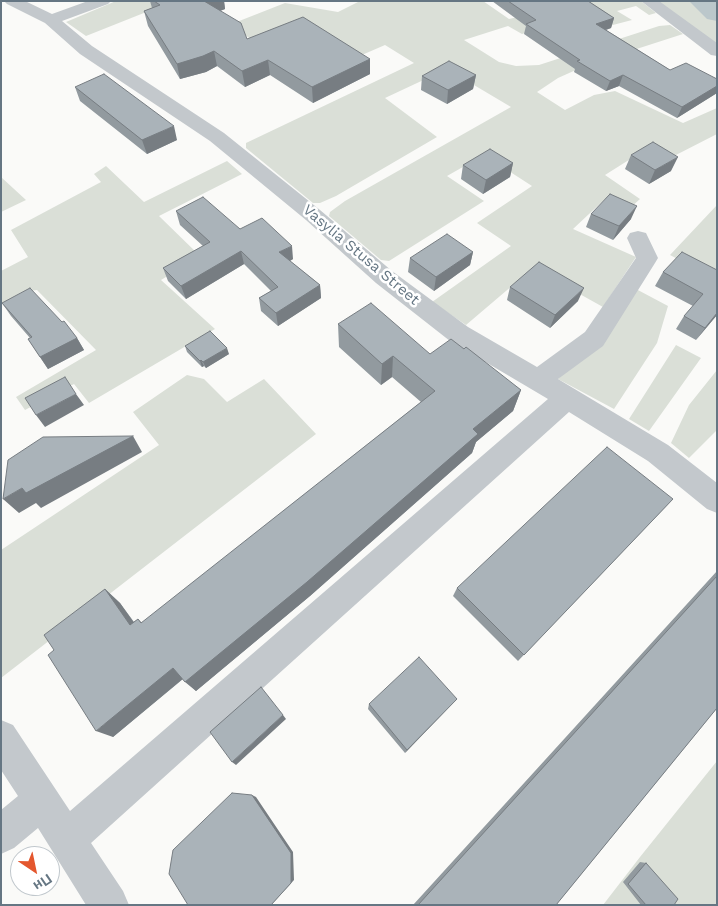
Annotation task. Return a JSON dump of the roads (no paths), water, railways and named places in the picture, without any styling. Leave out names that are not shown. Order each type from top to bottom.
[{"type":"street","name":"Vasylia Stusa Street","points":[[12,1],[51,20],[86,50],[217,137],[313,215],[384,277],[452,328],[658,453],[717,500]]},
{"type":"street","points":[[51,20],[103,1]]},
{"type":"street","points":[[649,1],[717,51]]},
{"type":"street","points":[[538,380],[594,338],[646,258],[638,238]]},
{"type":"street","points":[[67,839],[568,397]]},
{"type":"street","points":[[1,737],[109,905]]},
{"type":"street","points":[[1,835],[41,800]]},
{"type":"waterway","points":[[702,1],[717,13]]}]
